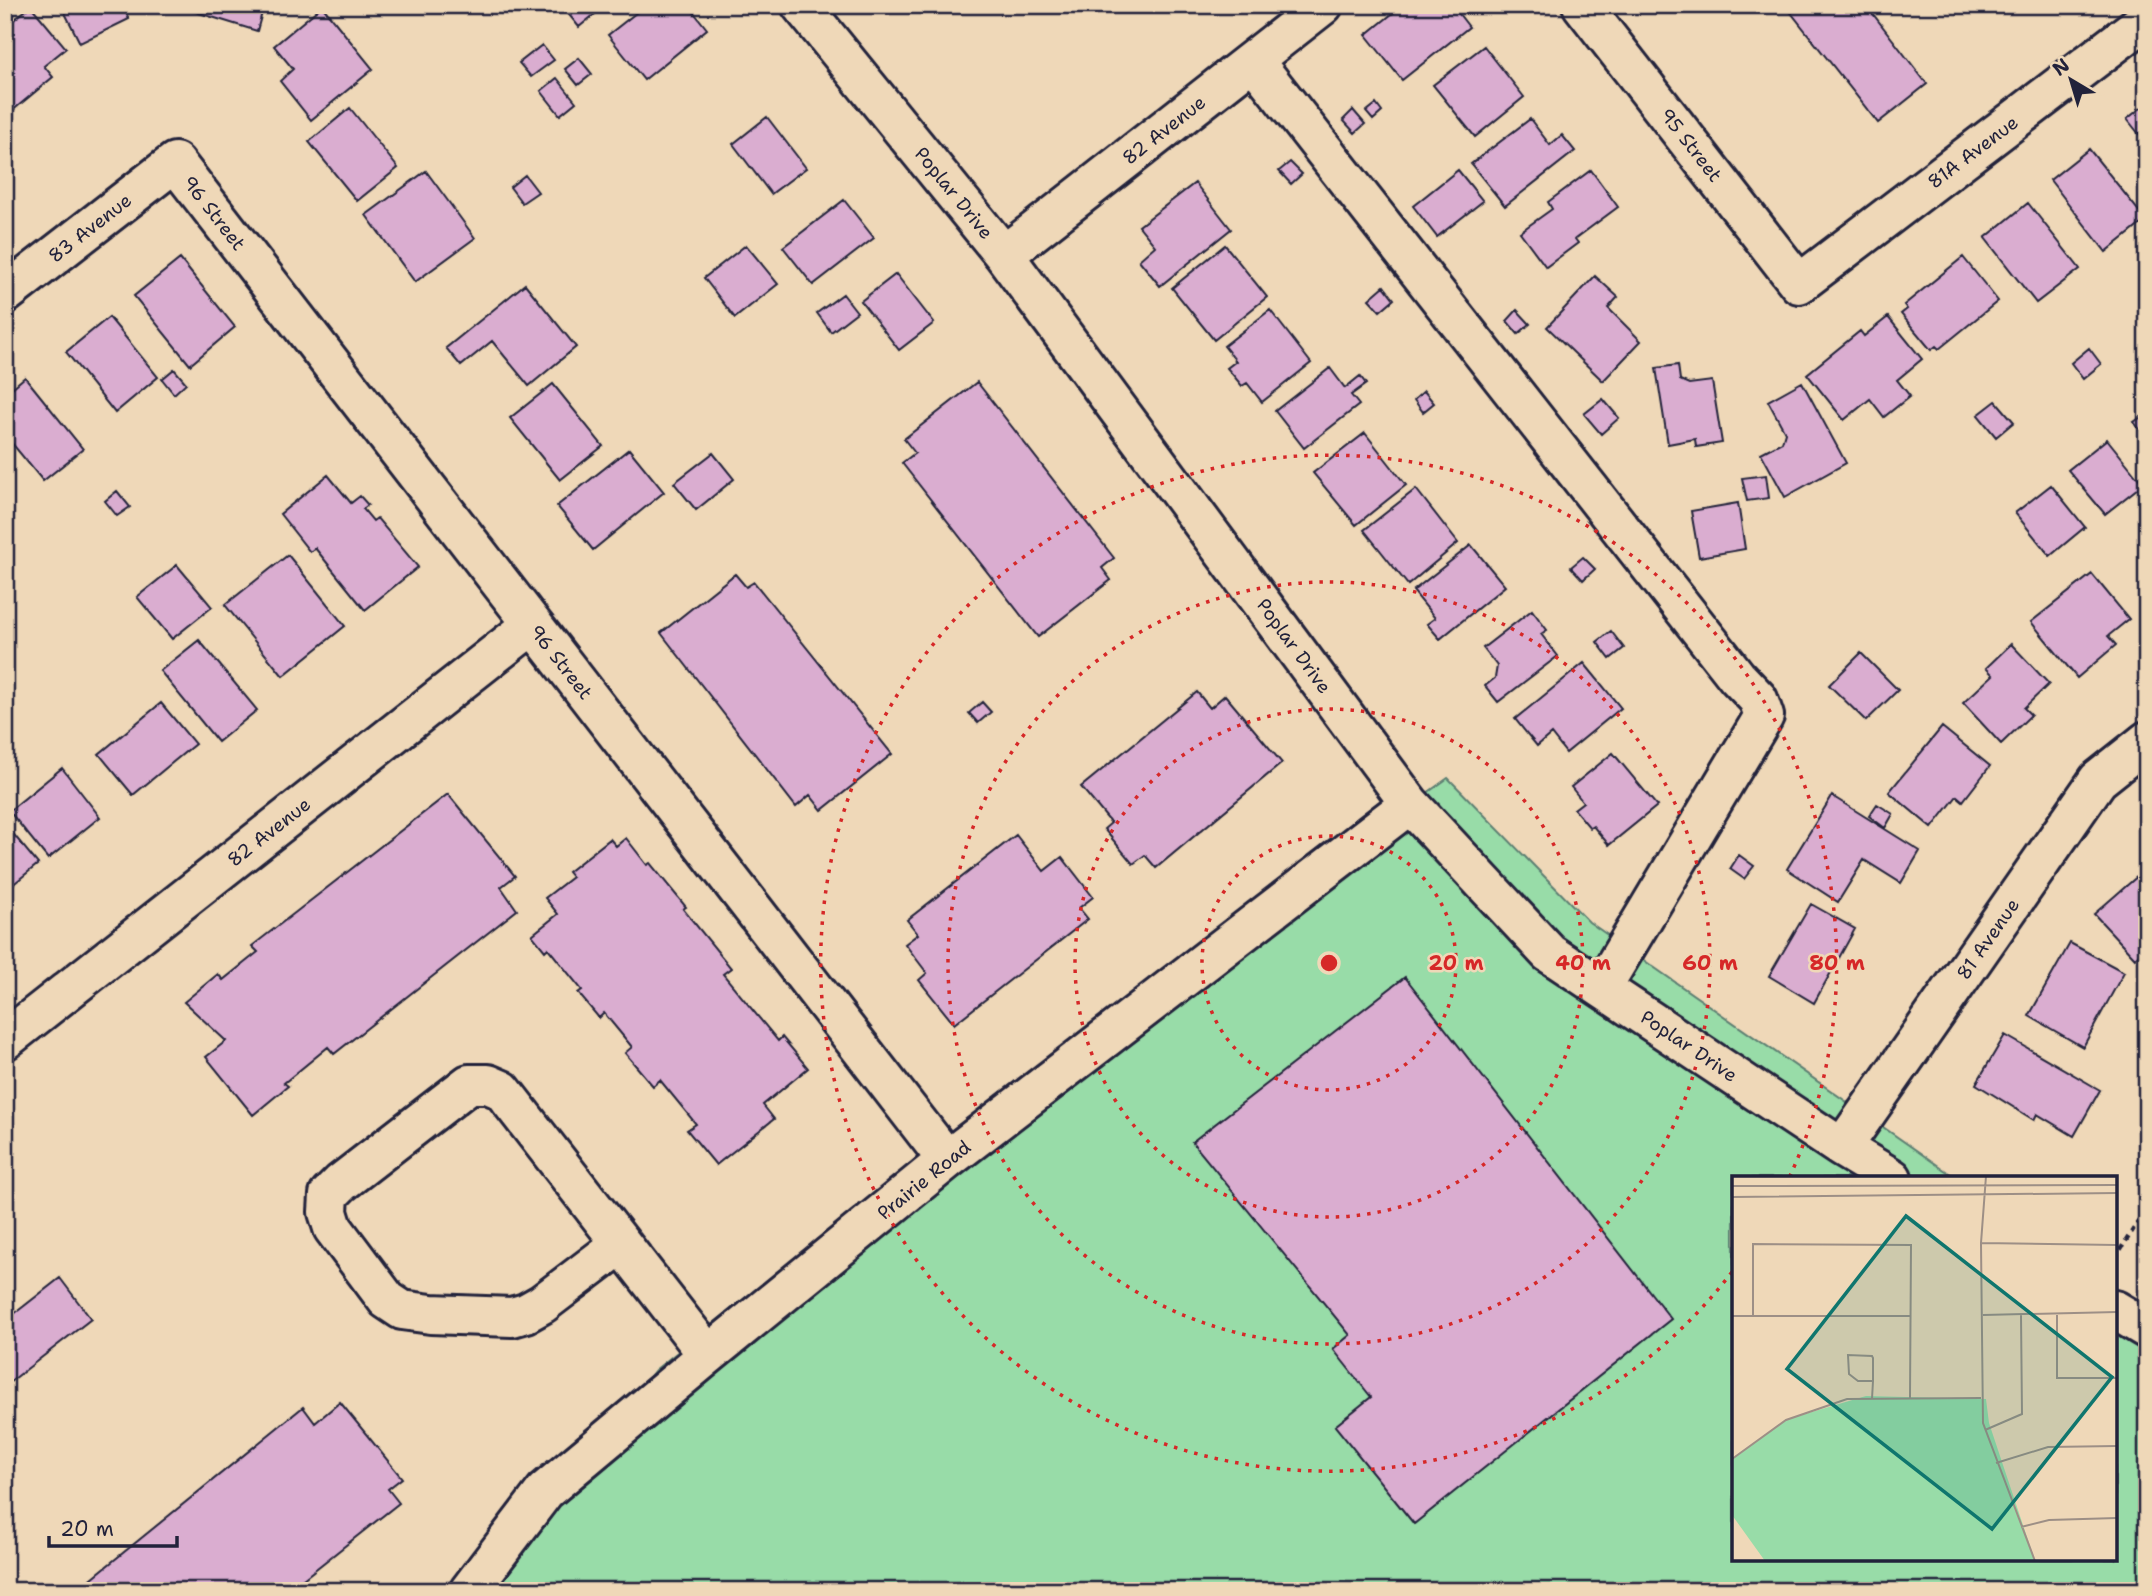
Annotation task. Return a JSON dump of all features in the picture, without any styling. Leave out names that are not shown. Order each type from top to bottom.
[{"type":"street","name":"Poplar Drive","points":[[801,5],[1004,255],[1410,804],[1549,953],[1842,1148],[1889,1176]]},
{"type":"street","name":"82 Avenue","points":[[1004,255],[1323,5]]},
{"type":"street","name":"95 Street","points":[[1582,5],[1799,284]]},
{"type":"street","name":"81A Avenue","points":[[1799,284],[2147,19]]},
{"type":"street","points":[[1253,60],[1737,677],[1758,699],[1764,716],[1602,987]]},
{"type":"street","name":"83 Avenue","points":[[5,294],[175,162]]},
{"type":"street","name":"96 Street","points":[[175,162],[947,1160]]},
{"type":"street","name":"82 Avenue","points":[[5,1040],[532,625]]},
{"type":"street","name":"81 Avenue","points":[[1842,1148],[2098,780],[2147,741]]},
{"type":"street","name":"Prairie Road","points":[[469,1591],[545,1491],[947,1160],[1410,804]]},
{"type":"street","points":[[621,1244],[527,1313],[512,1317],[431,1314],[402,1310],[387,1300],[333,1228],[328,1212],[329,1195],[469,1084],[488,1084],[502,1090],[708,1355]]},
{"type":"street","points":[[2117,1311],[2147,1329]]},
{"type":"path","points":[[2117,1255],[2147,1208]]},
{"type":"green space","points":[[1448,778],[1589,922],[1953,1176],[1732,1176],[1732,1561],[2117,1561],[2117,1290],[2147,1310],[2147,1591],[478,1591],[655,1370],[953,1132]]},
{"type":"building","points":[[61,5],[122,5],[129,19],[80,43]]},
{"type":"building","points":[[187,5],[264,5],[257,31],[186,9]]},
{"type":"building","points":[[561,5],[606,5],[579,27]]},
{"type":"building","points":[[646,5],[688,5],[707,29],[644,80],[608,35]]},
{"type":"building","points":[[1403,5],[1452,5],[1469,27],[1402,80],[1366,35]]},
{"type":"building","points":[[1785,5],[1866,5],[1927,84],[1878,123]]},
{"type":"building","points":[[31,6],[66,48],[44,66],[53,77],[12,111],[5,102],[5,27]]},
{"type":"building","points":[[322,6],[373,69],[311,120],[280,81],[293,69],[274,46]]},
{"type":"building","points":[[542,45],[554,60],[531,77],[519,63]]},
{"type":"building","points":[[1484,46],[1524,97],[1475,137],[1433,85]]},
{"type":"building","points":[[579,58],[592,74],[578,85],[565,69]]},
{"type":"building","points":[[557,78],[576,102],[560,115],[541,91]]},
{"type":"building","points":[[2147,103],[2147,144],[2127,119]]},
{"type":"building","points":[[1376,104],[1382,112],[1373,120],[1366,112]]},
{"type":"building","points":[[350,108],[398,168],[357,201],[309,142]]},
{"type":"building","points":[[1353,110],[1365,124],[1355,133],[1343,120]]},
{"type":"building","points":[[767,117],[806,168],[771,194],[733,144]]},
{"type":"building","points":[[1530,119],[1550,145],[1562,135],[1575,151],[1505,206],[1471,164]]},
{"type":"building","points":[[2089,149],[2146,220],[2106,252],[2050,180]]},
{"type":"building","points":[[1290,162],[1302,174],[1291,184],[1279,171]]},
{"type":"building","points":[[1458,170],[1483,201],[1437,237],[1413,206]]},
{"type":"building","points":[[1591,170],[1618,207],[1575,239],[1578,243],[1546,267],[1520,232],[1552,209],[1548,202]]},
{"type":"building","points":[[426,171],[475,238],[415,282],[366,215]]},
{"type":"building","points":[[525,175],[538,192],[522,203],[510,187]]},
{"type":"building","points":[[1195,183],[1231,229],[1160,286],[1139,260],[1155,246],[1139,226]]},
{"type":"building","points":[[844,200],[874,238],[813,285],[783,247]]},
{"type":"building","points":[[2028,203],[2080,269],[2036,303],[1985,238]]},
{"type":"building","points":[[746,245],[778,284],[735,318],[704,278]]},
{"type":"building","points":[[1225,245],[1267,297],[1214,340],[1172,288]]},
{"type":"building","points":[[1963,257],[1998,301],[1939,349],[1936,346],[1931,350],[1901,314],[1907,309],[1904,305]]},
{"type":"building","points":[[180,259],[235,327],[190,365],[134,296]]},
{"type":"building","points":[[896,274],[934,323],[899,350],[861,301]]},
{"type":"building","points":[[1595,276],[1618,297],[1608,308],[1641,341],[1603,381],[1547,327]]},
{"type":"building","points":[[525,284],[576,347],[529,386],[492,341],[461,366],[446,348]]},
{"type":"building","points":[[1384,286],[1394,299],[1380,311],[1369,299]]},
{"type":"building","points":[[843,294],[857,312],[831,332],[817,313]]},
{"type":"building","points":[[1270,310],[1311,363],[1262,402],[1247,383],[1242,386],[1227,368],[1236,361],[1224,346]]},
{"type":"building","points":[[1517,310],[1530,324],[1518,334],[1507,321]]},
{"type":"building","points":[[109,317],[158,377],[115,413],[66,352]]},
{"type":"building","points":[[1888,317],[1922,359],[1897,380],[1910,396],[1884,417],[1870,399],[1844,420],[1807,374],[1860,331],[1864,336]]},
{"type":"building","points":[[2089,348],[2101,364],[2083,379],[2071,363]]},
{"type":"building","points":[[1678,365],[1680,380],[1689,384],[1712,381],[1722,443],[1696,447],[1695,439],[1668,444],[1656,368]]},
{"type":"building","points":[[1330,368],[1345,388],[1360,376],[1366,384],[1351,395],[1359,405],[1304,448],[1275,411]]},
{"type":"building","points":[[174,369],[186,383],[174,394],[162,379]]},
{"type":"building","points":[[25,377],[83,449],[43,481],[5,435],[5,394]]},
{"type":"building","points":[[977,382],[1114,558],[1102,568],[1111,580],[1038,637],[902,463],[915,453],[904,439]]},
{"type":"building","points":[[1802,382],[1846,463],[1785,497],[1761,453],[1782,442],[1785,432],[1768,401]]},
{"type":"building","points":[[553,384],[603,446],[560,480],[510,418]]},
{"type":"building","points":[[1424,391],[1434,403],[1423,412],[1414,400]]},
{"type":"building","points":[[1603,399],[1619,418],[1601,434],[1584,414]]},
{"type":"building","points":[[1996,401],[2014,422],[1996,437],[1978,415]]},
{"type":"building","points":[[2147,413],[2147,428],[2142,432],[2134,422]]},
{"type":"building","points":[[1365,433],[1406,485],[1356,525],[1313,473]]},
{"type":"building","points":[[2107,439],[2143,484],[2105,514],[2068,470]]},
{"type":"building","points":[[629,449],[664,492],[593,550],[557,506]]},
{"type":"building","points":[[713,453],[734,479],[696,510],[674,483]]},
{"type":"building","points":[[328,475],[351,503],[360,496],[368,505],[363,509],[373,521],[377,518],[418,567],[365,610],[315,548],[310,552],[280,514]]},
{"type":"building","points":[[1766,475],[1769,498],[1747,501],[1742,478]]},
{"type":"building","points":[[2051,485],[2085,527],[2050,556],[2015,513]]},
{"type":"building","points":[[1416,489],[1458,543],[1408,585],[1364,530]]},
{"type":"building","points":[[117,491],[130,507],[117,516],[105,501]]},
{"type":"building","points":[[1738,503],[1745,549],[1699,557],[1691,511]]},
{"type":"building","points":[[1471,545],[1505,586],[1440,639],[1427,624],[1435,618],[1413,591]]},
{"type":"building","points":[[288,555],[345,626],[283,676],[225,605]]},
{"type":"building","points":[[1583,557],[1595,569],[1583,580],[1571,567]]},
{"type":"building","points":[[177,565],[212,607],[172,639],[137,597]]},
{"type":"building","points":[[735,574],[746,587],[754,582],[892,754],[822,810],[810,795],[796,807],[661,633]]},
{"type":"building","points":[[2092,574],[2129,619],[2108,636],[2116,645],[2077,678],[2031,622]]},
{"type":"building","points":[[1532,610],[1547,630],[1541,634],[1558,656],[1498,702],[1485,686],[1495,678],[1497,666],[1483,648]]},
{"type":"building","points":[[1611,631],[1624,648],[1610,659],[1597,642]]},
{"type":"building","points":[[199,640],[257,710],[218,742],[160,671]]},
{"type":"building","points":[[2011,644],[2049,684],[2024,708],[2031,715],[2001,744],[1963,703],[1993,675],[1986,668]]},
{"type":"building","points":[[1861,653],[1898,690],[1866,721],[1829,685]]},
{"type":"building","points":[[1584,663],[1621,708],[1566,753],[1551,734],[1537,746],[1515,719]]},
{"type":"building","points":[[1197,692],[1210,708],[1225,695],[1282,763],[1156,868],[1145,855],[1133,864],[1104,829],[1111,823],[1081,787]]},
{"type":"building","points":[[982,702],[991,712],[978,723],[969,713]]},
{"type":"building","points":[[161,703],[195,744],[133,795],[99,754]]},
{"type":"building","points":[[1942,727],[1990,766],[1963,801],[1957,796],[1932,828],[1889,792]]},
{"type":"building","points":[[1613,753],[1657,806],[1609,845],[1574,809],[1583,802],[1571,787]]},
{"type":"building","points":[[62,768],[100,817],[48,859],[9,811]]},
{"type":"building","points":[[448,794],[515,876],[501,887],[517,910],[334,1054],[328,1047],[284,1083],[288,1086],[253,1115],[206,1057],[226,1041],[184,1002],[218,974],[223,980],[258,952],[252,946]]},
{"type":"building","points":[[1832,796],[1920,851],[1901,883],[1864,860],[1838,902],[1787,869]]},
{"type":"building","points":[[1877,804],[1893,814],[1885,828],[1869,816]]},
{"type":"building","points":[[5,824],[38,864],[5,891]]},
{"type":"building","points":[[1016,835],[1044,871],[1062,857],[1093,897],[1079,908],[1088,919],[954,1024],[919,980],[927,973],[905,944],[918,934],[907,920]]},
{"type":"building","points":[[626,838],[686,907],[683,909],[731,968],[723,974],[778,1041],[782,1037],[808,1068],[763,1105],[774,1119],[716,1165],[687,1130],[696,1124],[660,1080],[653,1086],[625,1053],[632,1047],[604,1013],[599,1018],[578,993],[582,990],[548,948],[545,951],[532,935],[558,914],[545,898],[572,877],[568,872],[610,839],[616,846]]},
{"type":"building","points":[[1739,855],[1754,866],[1744,879],[1730,869]]},
{"type":"building","points":[[2147,868],[2147,947],[2135,958],[2094,914]]},
{"type":"building","points":[[1811,904],[1855,929],[1814,1003],[1769,976]]},
{"type":"building","points":[[2070,943],[2124,972],[2083,1047],[2029,1016]]},
{"type":"building","points":[[1405,977],[1671,1319],[1414,1524],[1335,1426],[1371,1397],[1333,1349],[1350,1335],[1192,1142]]},
{"type":"building","points":[[2005,1035],[2100,1090],[2074,1136],[2037,1114],[2034,1120],[1976,1084]]},
{"type":"building","points":[[60,1278],[91,1319],[5,1386],[5,1321]]},
{"type":"building","points":[[340,1402],[402,1478],[388,1489],[399,1503],[288,1591],[76,1591],[303,1407],[315,1423]]}]
